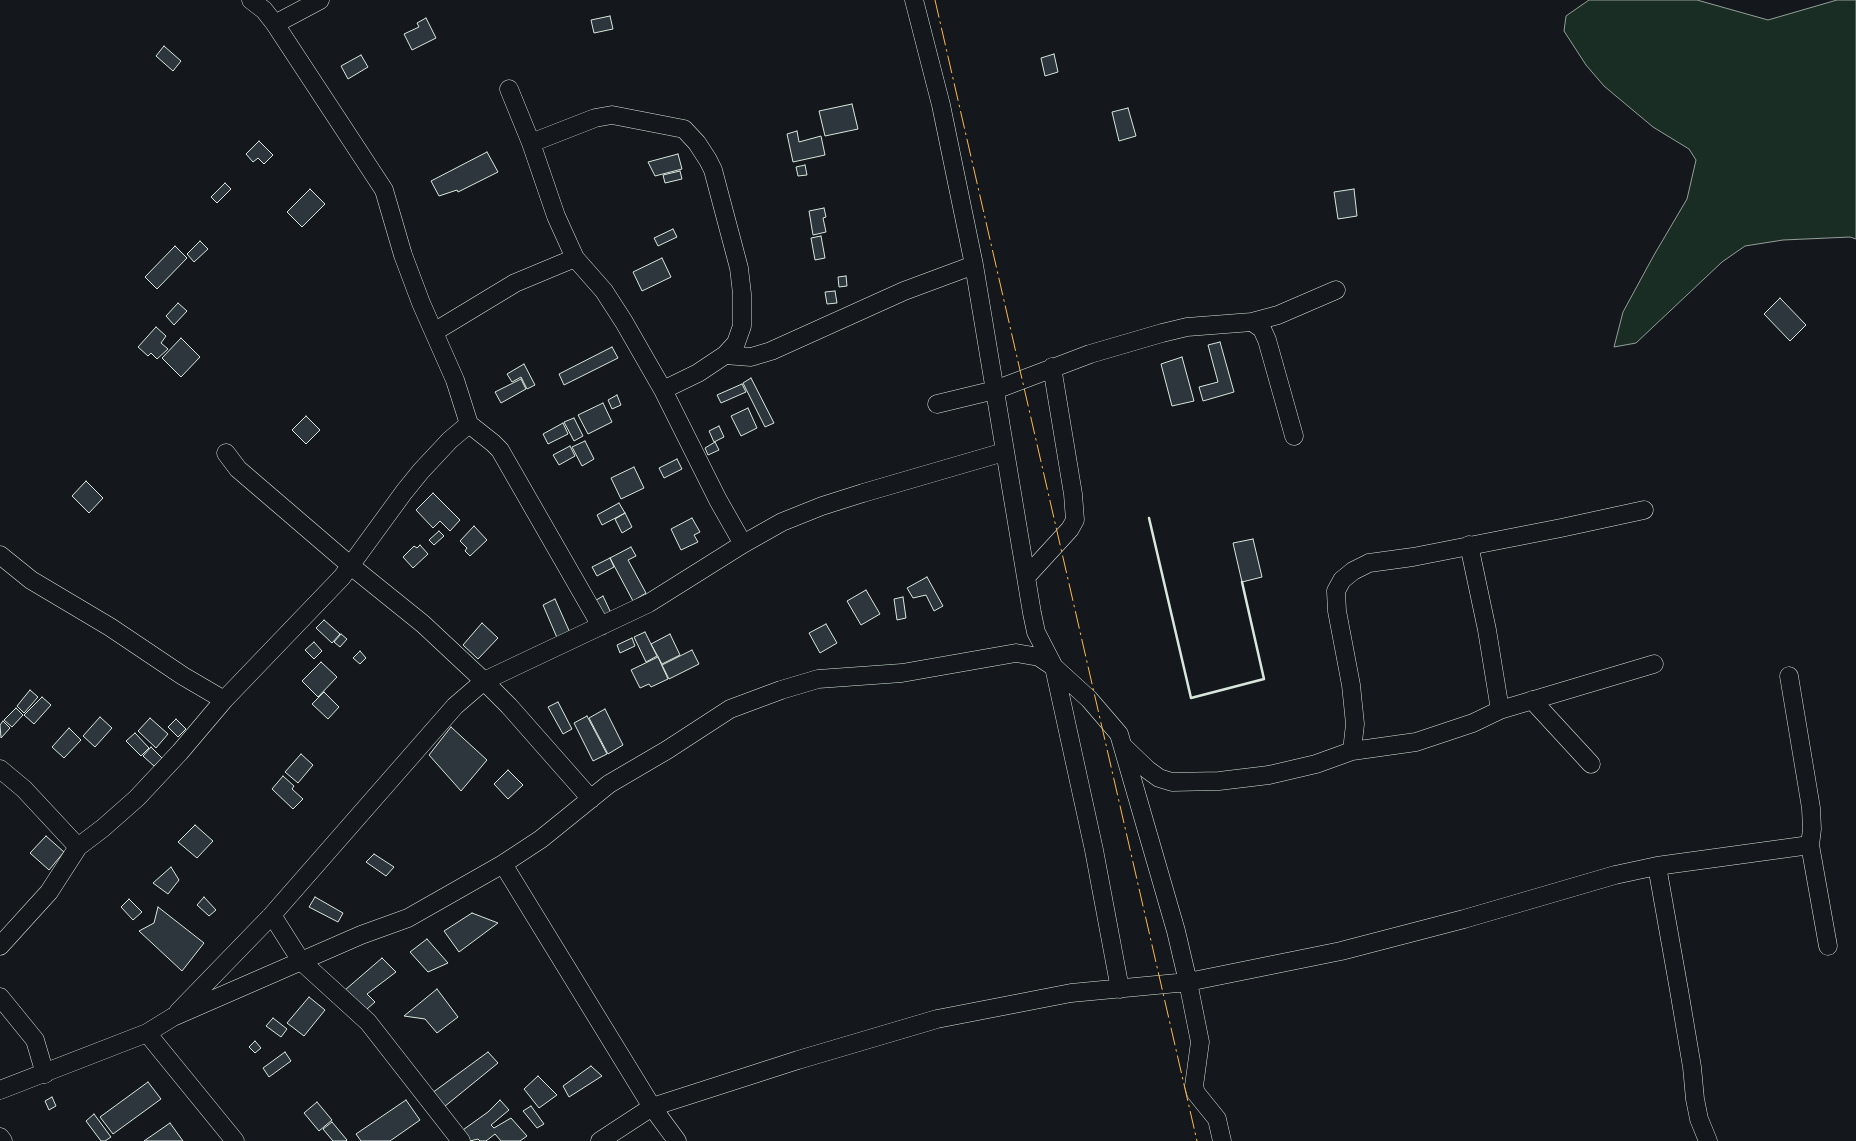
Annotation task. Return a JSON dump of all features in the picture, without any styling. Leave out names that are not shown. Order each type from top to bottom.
[{"type":"street","points":[[251,0],[264,10],[275,24],[384,190],[420,303],[455,380],[469,424],[500,450],[601,626]]},
{"type":"street","points":[[275,24],[320,0]]},
{"type":"street","points":[[914,0],[941,105],[974,265],[1004,452],[1036,632],[1054,667],[1094,850],[1120,988]]},
{"type":"street","points":[[508,89],[531,144],[560,224],[576,258],[614,305],[663,390],[718,500],[743,544]]},
{"type":"street","points":[[531,144],[595,118],[612,115],[684,129],[697,143],[713,170],[739,268],[742,310],[740,334],[736,343],[725,355],[698,373],[663,390]]},
{"type":"street","points":[[434,332],[515,283],[576,258]]},
{"type":"street","points":[[725,355],[750,356],[771,351],[904,291],[974,265]]},
{"type":"street","points":[[937,404],[995,390],[1052,367],[1126,343],[1187,327],[1252,322],[1278,315],[1336,290]]},
{"type":"street","points":[[1252,322],[1262,329],[1267,340],[1294,436]]},
{"type":"street","points":[[1027,576],[1070,529],[1075,520],[1073,494],[1052,367]]},
{"type":"street","points":[[0,946],[49,892],[78,847],[137,798],[180,752],[224,700],[351,566],[404,492],[450,440],[469,424]]},
{"type":"street","points":[[173,1017],[272,915],[455,706],[484,681],[649,603],[782,522],[822,506],[1004,452]]},
{"type":"street","points":[[226,453],[238,469],[351,566],[423,624],[484,681],[509,706],[591,799]]},
{"type":"street","points":[[1352,751],[1355,724],[1351,685],[1337,611],[1336,591],[1342,580],[1368,564],[1413,557],[1644,510]]},
{"type":"street","points":[[1469,545],[1488,630],[1500,710]]},
{"type":"street","points":[[0,555],[31,580],[110,627],[183,676],[224,700]]},
{"type":"street","points":[[0,1090],[147,1033],[173,1017],[362,935],[408,918],[503,864],[541,839],[610,784],[730,709],[781,690],[818,679],[902,674],[1016,653],[1039,657],[1054,667],[1078,688],[1120,734],[1176,931],[1188,982],[1200,1042],[1194,1086],[1196,1093],[1218,1118],[1222,1141]]},
{"type":"street","points":[[1122,744],[1148,770],[1159,778],[1172,782],[1219,781],[1269,775],[1316,764],[1352,751],[1416,742],[1473,723],[1500,710],[1654,664]]},
{"type":"street","points":[[1789,676],[1811,808],[1812,829],[1810,845],[1828,946]]},
{"type":"street","points":[[1532,700],[1592,764]]},
{"type":"street","points":[[0,769],[24,789],[78,847]]},
{"type":"street","points":[[600,1141],[652,1107],[798,1060],[937,1019],[1044,998],[1120,988],[1188,982],[1341,951],[1464,919],[1614,875],[1657,866],[1810,845]]},
{"type":"street","points":[[503,864],[652,1107],[677,1141]]},
{"type":"street","points":[[1657,866],[1679,990],[1695,1099],[1699,1119],[1708,1141]]},
{"type":"street","points":[[272,915],[301,962],[368,1022],[461,1141]]},
{"type":"street","points":[[0,998],[35,1040],[45,1074]]},
{"type":"street","points":[[147,1033],[235,1141]]},
{"type":"street","points":[[0,1137],[3,1141]]},
{"type":"green space","points":[[1589,0],[1697,0],[1768,20],[1837,0],[1856,0],[1856,239],[1850,237],[1783,240],[1745,246],[1722,262],[1636,343],[1614,347],[1623,312],[1687,199],[1696,160],[1689,149],[1653,127],[1604,86],[1586,65],[1564,31],[1566,16]]},
{"type":"building","points":[[610,16],[613,29],[594,33],[591,20]]},
{"type":"building","points":[[426,18],[436,38],[412,50],[404,34],[419,27],[417,23]]},
{"type":"building","points":[[164,46],[181,61],[173,71],[156,56]]},
{"type":"building","points":[[1054,54],[1058,72],[1045,76],[1041,58]]},
{"type":"building","points":[[361,55],[368,67],[348,79],[341,66]]},
{"type":"building","points":[[852,104],[858,129],[825,136],[819,111]]},
{"type":"building","points":[[1128,108],[1136,136],[1119,141],[1112,112]]},
{"type":"building","points":[[797,131],[799,142],[821,136],[825,155],[793,162],[787,134]]},
{"type":"building","points":[[259,141],[273,155],[264,164],[258,158],[253,162],[246,154]]},
{"type":"building","points":[[487,152],[498,172],[458,192],[457,190],[439,196],[431,181]]},
{"type":"building","points":[[678,154],[682,169],[655,176],[648,162]]},
{"type":"building","points":[[805,165],[807,175],[798,176],[796,167]]},
{"type":"building","points":[[680,171],[682,179],[665,183],[663,175]]},
{"type":"building","points":[[225,183],[231,189],[217,203],[211,197]]},
{"type":"building","points":[[310,189],[325,204],[302,227],[287,212]]},
{"type":"building","points":[[1354,189],[1357,216],[1338,219],[1334,192]]},
{"type":"building","points":[[824,208],[826,217],[823,218],[826,232],[813,235],[809,211]]},
{"type":"building","points":[[673,229],[677,237],[658,246],[654,238]]},
{"type":"building","points":[[821,236],[825,258],[815,260],[811,238]]},
{"type":"building","points":[[200,241],[208,249],[194,262],[187,254]]},
{"type":"building","points":[[175,246],[187,258],[157,289],[145,277]]},
{"type":"building","points":[[662,258],[671,277],[642,291],[633,272]]},
{"type":"building","points":[[846,276],[847,286],[839,287],[838,277]]},
{"type":"building","points":[[835,291],[837,303],[827,304],[825,292]]},
{"type":"building","points":[[1780,298],[1806,325],[1790,341],[1764,314]]},
{"type":"building","points":[[178,303],[187,311],[174,325],[166,316]]},
{"type":"building","points":[[156,327],[166,336],[161,343],[168,349],[157,359],[151,353],[148,356],[138,347]]},
{"type":"building","points":[[181,338],[200,357],[181,377],[162,358]]},
{"type":"building","points":[[1220,342],[1234,392],[1203,401],[1199,387],[1218,382],[1208,345]]},
{"type":"building","points":[[612,347],[618,358],[564,385],[559,374]]},
{"type":"building","points":[[1182,357],[1194,401],[1172,406],[1161,364]]},
{"type":"building","points":[[524,364],[535,385],[527,389],[521,377],[512,382],[507,374]]},
{"type":"building","points":[[751,378],[774,423],[765,427],[743,383]]},
{"type":"building","points":[[521,379],[526,389],[501,403],[495,392]]},
{"type":"building","points":[[742,384],[746,392],[721,403],[717,395]]},
{"type":"building","points":[[617,395],[621,405],[612,409],[608,400]]},
{"type":"building","points":[[603,403],[612,422],[588,434],[578,415]]},
{"type":"building","points":[[748,408],[757,428],[741,436],[731,416]]},
{"type":"building","points":[[306,416],[320,430],[306,444],[292,430]]},
{"type":"building","points":[[574,418],[583,436],[574,441],[564,422]]},
{"type":"building","points":[[563,423],[568,434],[548,444],[543,434]]},
{"type":"building","points":[[719,426],[724,437],[714,442],[709,431]]},
{"type":"building","points":[[585,441],[594,459],[582,466],[572,447]]},
{"type":"building","points":[[715,442],[719,450],[708,455],[705,448]]},
{"type":"building","points":[[570,446],[575,456],[559,465],[553,455]]},
{"type":"building","points":[[677,459],[682,469],[664,478],[659,468]]},
{"type":"building","points":[[634,467],[644,488],[621,499],[611,478]]},
{"type":"building","points":[[86,481],[103,498],[89,513],[72,496]]},
{"type":"building","points":[[433,493],[460,520],[450,531],[440,521],[433,528],[416,510]]},
{"type":"building","points":[[619,503],[625,513],[602,525],[597,515]]},
{"type":"building","points":[[625,513],[632,527],[622,533],[615,519]]},
{"type":"building","points":[[692,518],[700,532],[694,535],[698,542],[681,550],[671,529]]},
{"type":"building","points":[[474,526],[487,540],[470,556],[465,551],[467,548],[460,541]]},
{"type":"building","points":[[439,531],[444,536],[434,545],[429,540]]},
{"type":"building","points":[[1253,539],[1262,577],[1242,582],[1233,543]]},
{"type":"building","points":[[420,545],[428,554],[413,568],[403,557],[414,546],[417,548]]},
{"type":"building","points":[[631,547],[636,556],[628,560],[646,593],[633,601],[610,558]]},
{"type":"building","points":[[610,558],[614,567],[597,576],[592,567]]},
{"type":"building","points":[[927,577],[943,606],[934,611],[926,595],[913,598],[907,588]]},
{"type":"building","points":[[866,590],[880,614],[861,625],[847,601]]},
{"type":"building","points":[[603,596],[611,613],[601,618],[593,602]]},
{"type":"building","points":[[903,597],[906,618],[897,620],[894,599]]},
{"type":"building","points":[[555,599],[571,635],[558,640],[543,605]]},
{"type":"building","points":[[324,620],[340,634],[332,643],[316,628]]},
{"type":"building","points":[[482,623],[498,638],[478,659],[463,645]]},
{"type":"building","points":[[826,624],[837,643],[820,653],[809,633]]},
{"type":"building","points":[[645,632],[657,656],[646,662],[634,637]]},
{"type":"building","points":[[341,634],[347,639],[340,647],[334,642]]},
{"type":"building","points":[[670,634],[680,655],[662,664],[651,644]]},
{"type":"building","points":[[632,638],[635,646],[620,653],[617,645]]},
{"type":"building","points":[[314,642],[322,651],[314,659],[305,650]]},
{"type":"building","points":[[692,650],[699,664],[669,679],[662,665]]},
{"type":"building","points":[[360,651],[366,658],[360,664],[353,658]]},
{"type":"building","points":[[658,657],[668,679],[651,687],[649,684],[640,688],[631,670]]},
{"type":"building","points":[[321,662],[337,677],[318,697],[302,681]]},
{"type":"building","points":[[30,690],[38,697],[24,713],[17,706]]},
{"type":"building","points":[[324,692],[339,707],[328,719],[312,704]]},
{"type":"building","points":[[42,697],[51,705],[34,724],[24,715]]},
{"type":"building","points":[[558,702],[572,729],[563,734],[548,707]]},
{"type":"building","points":[[16,708],[23,715],[12,727],[4,720]]},
{"type":"building","points":[[605,709],[623,745],[608,754],[589,718]]},
{"type":"building","points":[[587,716],[607,754],[593,761],[574,723]]},
{"type":"building","points":[[100,717],[112,728],[95,747],[83,736]]},
{"type":"building","points":[[150,718],[168,734],[156,748],[138,731]]},
{"type":"building","points":[[176,719],[186,729],[178,737],[168,727]]},
{"type":"building","points":[[3,721],[10,728],[1,738],[0,725]]},
{"type":"building","points":[[451,727],[487,760],[461,791],[429,755]]},
{"type":"building","points":[[69,728],[81,740],[64,758],[52,747]]},
{"type":"building","points":[[135,733],[149,748],[141,756],[126,741]]},
{"type":"building","points":[[151,747],[162,758],[154,766],[143,756]]},
{"type":"building","points":[[301,754],[313,765],[298,783],[285,772]]},
{"type":"building","points":[[508,770],[523,785],[508,799],[494,784]]},
{"type":"building","points":[[283,776],[294,786],[292,789],[303,799],[293,809],[272,789]]},
{"type":"building","points":[[195,825],[213,841],[197,858],[178,842]]},
{"type":"building","points":[[46,836],[64,852],[49,870],[30,853]]},
{"type":"building","points":[[374,854],[394,867],[386,876],[366,862]]},
{"type":"building","points":[[171,867],[179,880],[168,894],[153,883]]},
{"type":"building","points":[[204,897],[216,910],[209,916],[197,905]]},
{"type":"building","points":[[315,897],[343,913],[338,922],[309,907]]},
{"type":"building","points":[[129,899],[142,912],[133,920],[121,907]]},
{"type":"building","points":[[158,907],[204,943],[182,971],[139,931],[154,923]]},
{"type":"building","points":[[472,913],[498,923],[459,952],[444,931]]},
{"type":"building","points":[[427,939],[448,963],[428,972],[410,952]]},
{"type":"building","points":[[382,958],[396,972],[367,994],[375,1002],[367,1009],[345,990]]},
{"type":"building","points":[[437,989],[458,1017],[437,1033],[425,1019],[404,1016]]},
{"type":"building","points":[[309,997],[325,1010],[304,1036],[287,1023]]},
{"type":"building","points":[[273,1018],[287,1029],[281,1037],[266,1026]]},
{"type":"building","points":[[255,1041],[261,1048],[255,1053],[249,1047]]},
{"type":"building","points":[[285,1052],[291,1061],[269,1077],[263,1068]]},
{"type":"building","points":[[488,1052],[498,1063],[444,1107],[432,1093]]},
{"type":"building","points":[[591,1066],[602,1076],[569,1097],[563,1086]]},
{"type":"building","points":[[538,1076],[557,1095],[539,1108],[524,1089]]},
{"type":"building","points":[[148,1082],[161,1099],[113,1134],[100,1117]]},
{"type":"building","points":[[52,1097],[56,1106],[49,1110],[45,1101]]},
{"type":"building","points":[[406,1100],[420,1120],[390,1141],[361,1141],[356,1134]]},
{"type":"building","points":[[500,1100],[509,1110],[491,1125],[494,1128],[511,1118],[527,1136],[520,1141],[501,1141],[495,1134],[486,1141],[478,1139],[470,1141],[460,1132],[488,1112]]},
{"type":"building","points":[[317,1102],[332,1120],[319,1131],[304,1113]]},
{"type":"building","points":[[531,1106],[544,1124],[537,1128],[523,1111]]},
{"type":"building","points":[[94,1114],[111,1137],[105,1141],[101,1141],[86,1121]]},
{"type":"building","points":[[332,1122],[346,1141],[333,1141],[323,1129]]},
{"type":"building","points":[[170,1123],[183,1141],[144,1141]]},
{"type":"wall","points":[[1149,518],[1191,698],[1264,679],[1242,582]]},
{"type":"power","points":[[935,0],[1197,1141]]}]
